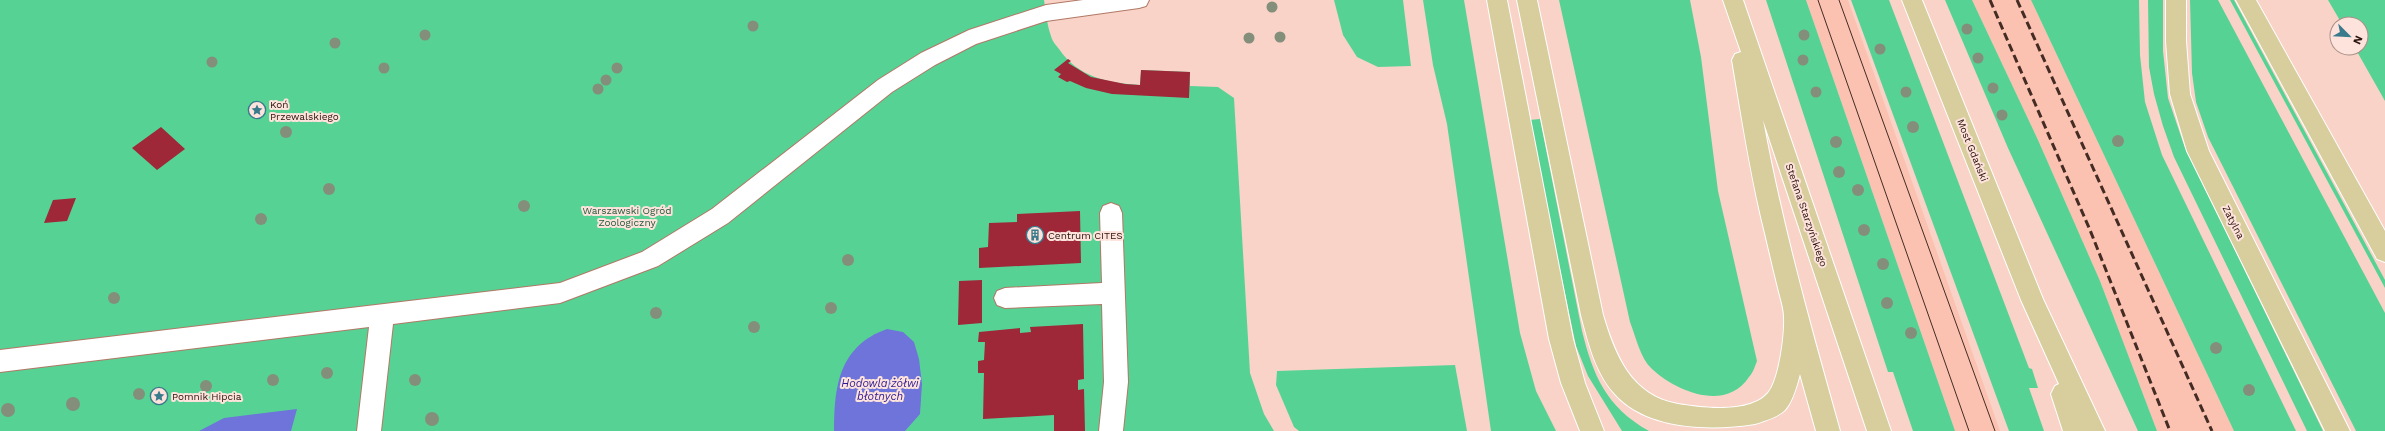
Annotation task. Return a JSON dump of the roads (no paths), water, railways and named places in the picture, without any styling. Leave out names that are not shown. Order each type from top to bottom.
[{"type":"main road","points":[[1497,0],[1561,339],[1573,383],[1592,431]]},
{"type":"main road","points":[[1527,0],[1592,315],[1602,348],[1623,386],[1634,397],[1682,421],[1702,426],[1730,427],[1755,420],[1777,401],[1786,383],[1796,317]]},
{"type":"main road","points":[[1732,0],[1762,179],[1796,317],[1828,431]]},
{"type":"main road","name":"Stefana Starzyńskiego","points":[[1732,0],[1879,431]]},
{"type":"main road","name":"Most Gdański","points":[[1912,0],[2032,300]]},
{"type":"main road","name":"Zatylna","points":[[2176,0],[2176,41],[2180,94],[2198,151],[2338,431]]},
{"type":"main road","points":[[2246,0],[2385,252]]},
{"type":"main road","points":[[2032,300],[2075,431]]},
{"type":"main road","points":[[2032,300],[2093,431]]},
{"type":"street","points":[[0,361],[560,293],[650,259],[720,216],[885,86],[922,63],[969,38],[1046,13],[1139,0]]},
{"type":"street","points":[[1111,213],[1115,406],[1111,431]]},
{"type":"street","points":[[1005,298],[1113,293]]},
{"type":"street","points":[[369,431],[382,315]]},
{"type":"water","name":"Hodowla żółwi błotnych","points":[[887,329],[903,332],[914,342],[919,359],[922,384],[920,414],[905,431],[834,431],[836,398],[842,370],[849,357],[858,346],[871,336]]},
{"type":"water","points":[[297,409],[291,431],[199,431],[224,418]]},
{"type":"tram line","points":[[1818,0],[1969,431]]},
{"type":"tram line","points":[[1839,0],[1995,431]]},
{"type":"railway","points":[[1990,0],[2090,230],[2170,431]]},
{"type":"railway","points":[[2017,0],[2212,431]]},
{"type":"place","name":"Koń Przewalskiego","points":[[257,110]]},
{"type":"place","name":"Centrum CITES","points":[[1035,235]]},
{"type":"place","name":"Pomnik Hipcia","points":[[159,396]]},
{"type":"park label","name":"Warszawski Ogród Zoologiczny","points":[[627,216]]}]
